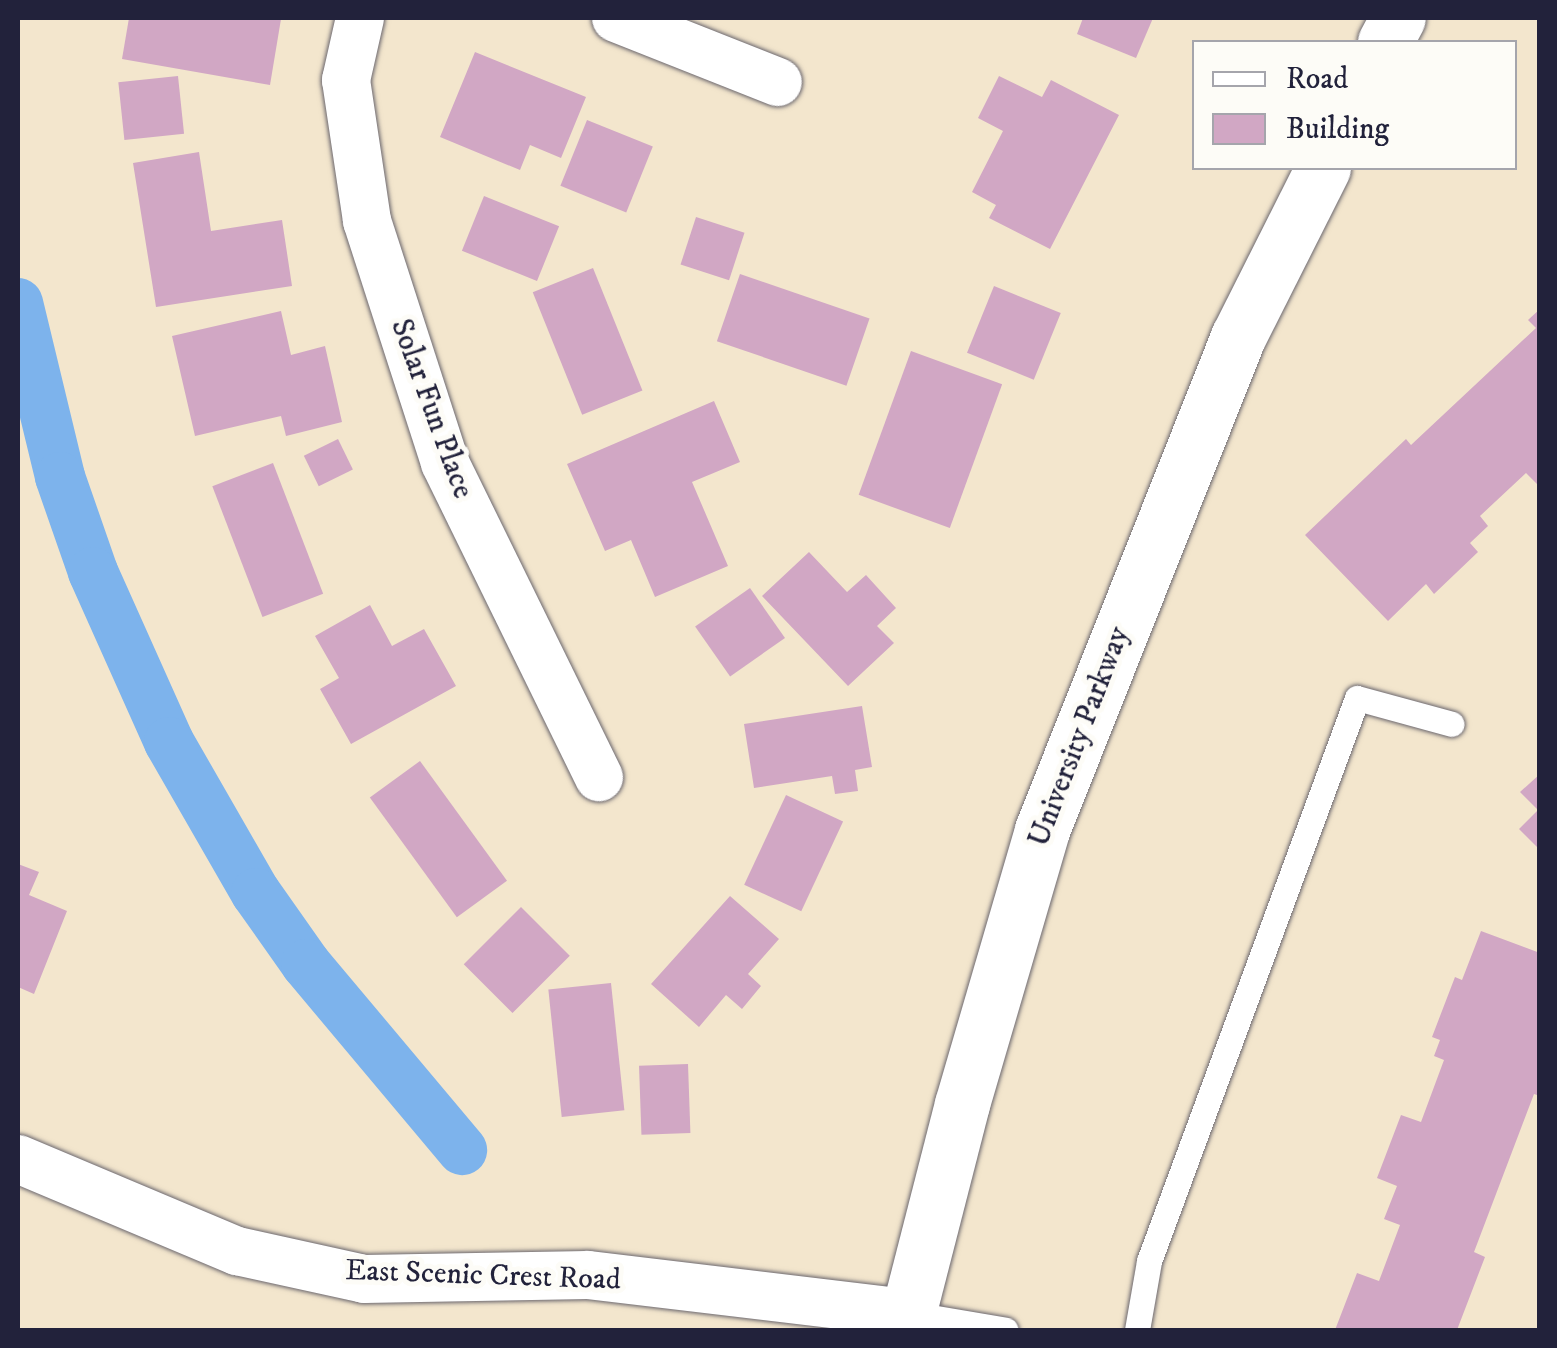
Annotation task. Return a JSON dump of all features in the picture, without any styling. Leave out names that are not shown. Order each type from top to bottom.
[{"type":"main road","name":"University Parkway","points":[[905,1322],[1042,830],[1238,337],[1322,170]]},
{"type":"street","name":"Solar Fun Place","points":[[360,18],[346,80],[367,221],[445,463],[599,777]]},
{"type":"street","points":[[616,18],[778,82]]},
{"type":"street","name":"East Scenic Crest Road","points":[[18,1159],[237,1251],[364,1279],[588,1275],[905,1322]]},
{"type":"lane","points":[[1137,1330],[1148,1260],[1357,698],[1452,724]]},
{"type":"lane","points":[[905,1322],[1006,1330]]},
{"type":"building","points":[[129,18],[281,19],[270,85],[122,59]]},
{"type":"building","points":[[1083,18],[1153,18],[1136,58],[1077,34]]},
{"type":"building","points":[[475,52],[586,97],[561,158],[530,145],[520,170],[440,137]]},
{"type":"building","points":[[178,76],[184,134],[124,140],[118,82]]},
{"type":"building","points":[[999,76],[1042,97],[1051,80],[1119,115],[1050,249],[989,218],[996,205],[972,192],[1003,131],[978,118]]},
{"type":"building","points":[[587,120],[653,147],[626,212],[560,186]]},
{"type":"building","points":[[199,152],[211,231],[282,220],[292,286],[156,307],[133,163]]},
{"type":"building","points":[[484,196],[559,226],[537,281],[462,251]]},
{"type":"building","points":[[696,217],[745,233],[729,280],[681,265]]},
{"type":"building","points":[[593,268],[642,390],[582,415],[533,292]]},
{"type":"building","points":[[740,274],[870,319],[846,386],[717,341]]},
{"type":"building","points":[[994,286],[1061,313],[1034,380],[967,353]]},
{"type":"building","points":[[1540,309],[1540,487],[1526,473],[1480,516],[1488,526],[1470,543],[1478,552],[1434,594],[1426,584],[1388,621],[1305,535],[1406,439],[1411,445],[1536,328],[1528,320]]},
{"type":"building","points":[[281,311],[291,355],[325,346],[342,422],[286,436],[281,416],[195,436],[172,336]]},
{"type":"building","points":[[911,351],[1002,384],[950,528],[859,495]]},
{"type":"building","points":[[714,401],[740,462],[692,482],[728,566],[655,597],[631,540],[605,551],[567,464]]},
{"type":"building","points":[[338,439],[353,470],[319,486],[304,456]]},
{"type":"building","points":[[273,463],[323,594],[262,617],[212,486]]},
{"type":"building","points":[[809,552],[847,592],[866,575],[896,608],[877,626],[894,643],[848,686],[762,596]]},
{"type":"building","points":[[750,588],[785,638],[730,676],[695,626]]},
{"type":"building","points":[[370,605],[392,646],[424,629],[456,686],[351,744],[320,689],[339,678],[315,636]]},
{"type":"building","points":[[862,706],[872,767],[855,770],[858,791],[835,794],[832,776],[754,788],[744,724]]},
{"type":"building","points":[[420,761],[507,881],[457,917],[370,797]]},
{"type":"building","points":[[1540,774],[1540,850],[1519,829],[1538,810],[1520,792]]},
{"type":"building","points":[[786,795],[843,822],[801,911],[744,885]]},
{"type":"building","points":[[18,864],[39,872],[29,895],[67,911],[34,994],[18,987]]},
{"type":"building","points":[[730,896],[779,939],[748,974],[761,986],[742,1009],[726,995],[699,1027],[651,984]]},
{"type":"building","points":[[521,907],[570,956],[513,1013],[464,964]]},
{"type":"building","points":[[1481,931],[1540,953],[1540,1096],[1534,1094],[1474,1252],[1485,1257],[1457,1330],[1335,1330],[1357,1273],[1379,1281],[1400,1225],[1384,1219],[1397,1186],[1377,1178],[1401,1115],[1421,1122],[1444,1060],[1434,1056],[1440,1040],[1432,1037],[1455,977],[1462,980]]},
{"type":"building","points":[[611,983],[624,1110],[562,1117],[548,990]]},
{"type":"building","points":[[688,1064],[690,1133],[641,1135],[639,1066]]},
{"type":"waterway","points":[[18,303],[60,477],[93,572],[169,742],[256,893],[306,964],[462,1150]]}]
